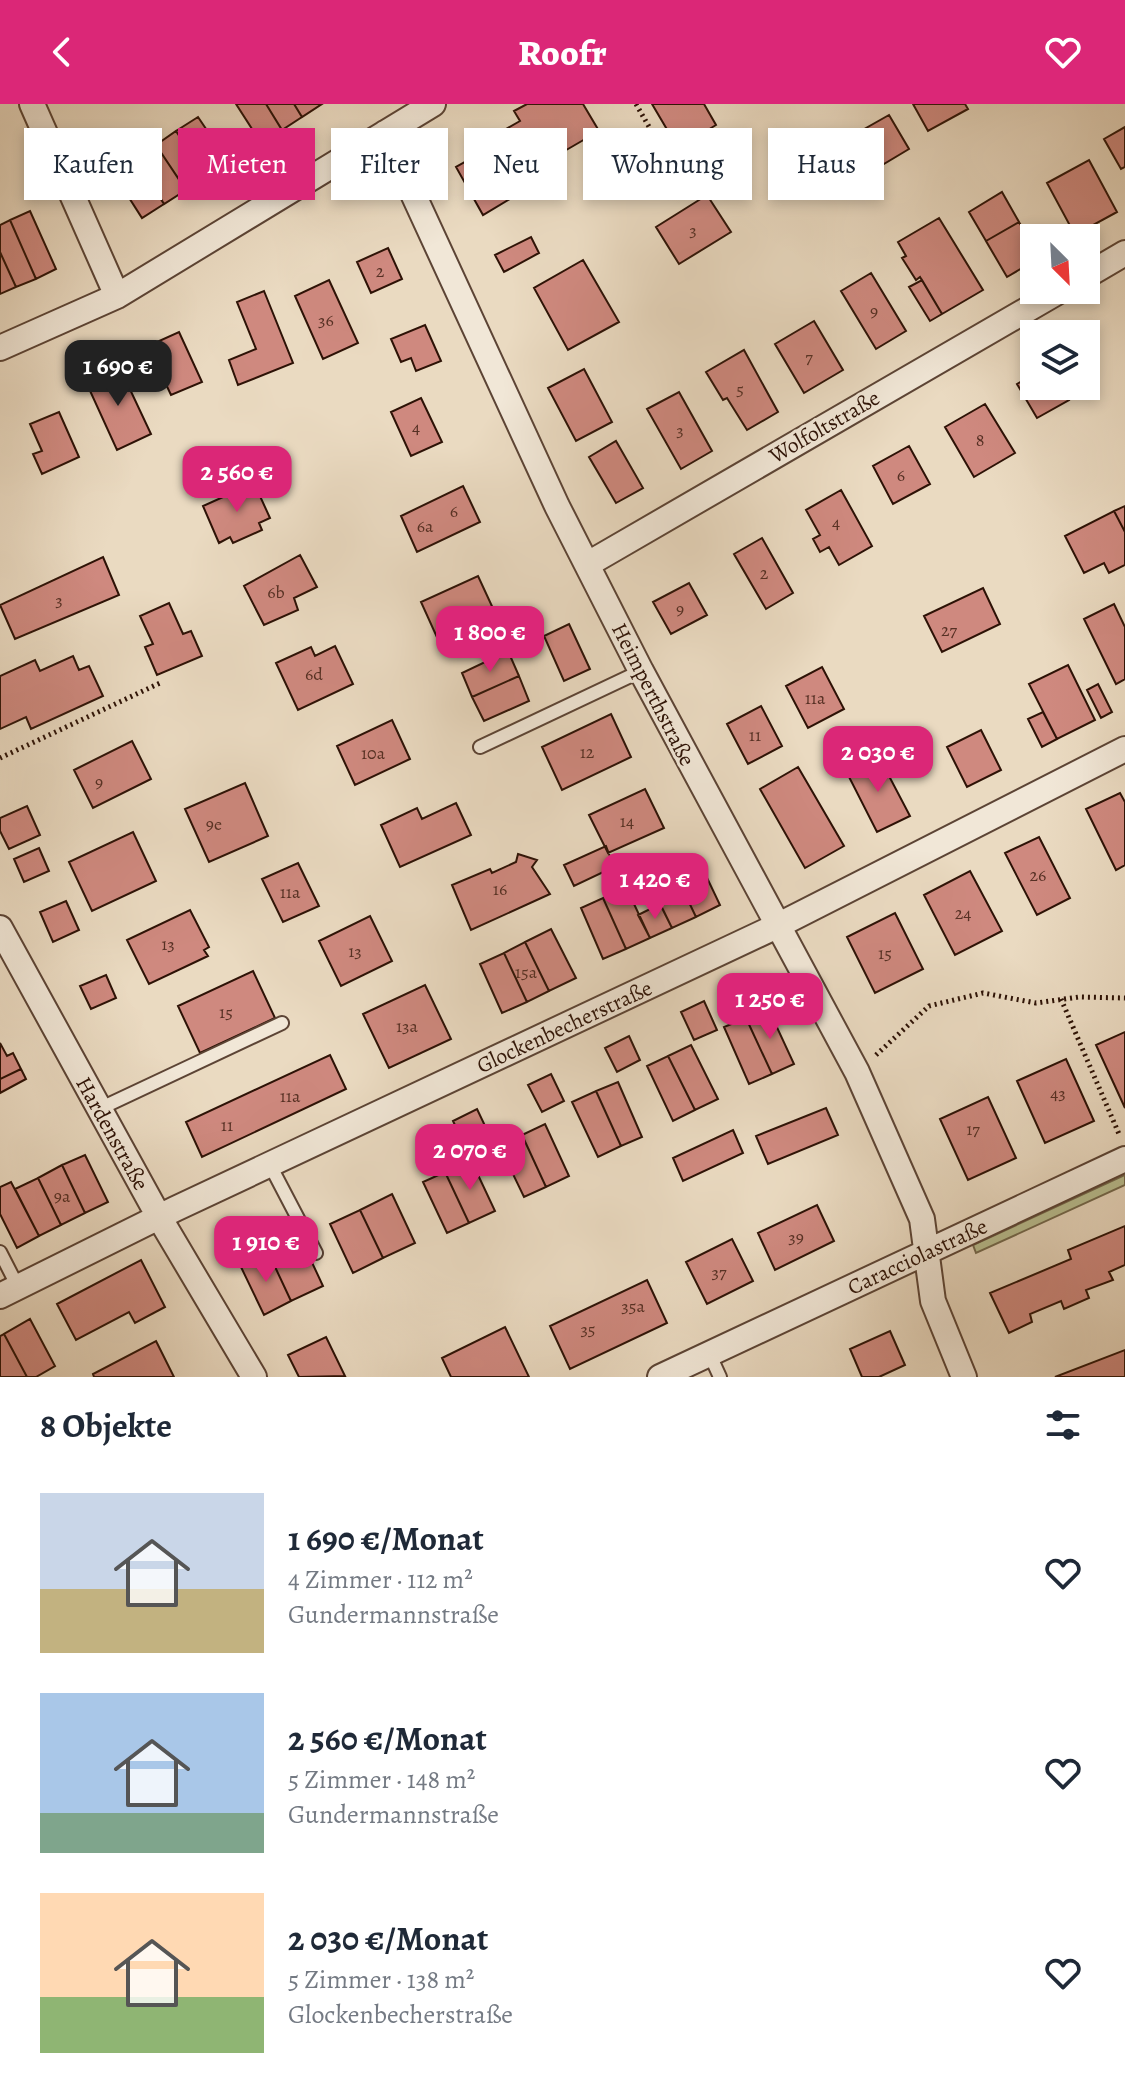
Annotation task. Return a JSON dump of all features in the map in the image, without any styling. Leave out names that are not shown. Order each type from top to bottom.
[{"type":"street","points":[[32,104],[117,296]]},
{"type":"street","points":[[393,128],[433,104]]},
{"type":"street","points":[[0,348],[117,296],[331,166]]},
{"type":"street","name":"Heimperthstraße","points":[[416,200],[557,506],[641,671],[857,1072],[922,1219],[933,1301],[964,1377]]},
{"type":"street","points":[[1100,268],[1125,253]]},
{"type":"street","name":"Wolfoltstraße","points":[[588,564],[1037,304]]},
{"type":"street","name":"Glockenbecherstraße","points":[[9,1292],[159,1217],[777,926],[1125,749]]},
{"type":"street","name":"Hardenstraße","points":[[0,928],[159,1217],[254,1377]]},
{"type":"street","name":"Caracciolastraße","points":[[660,1377],[927,1251],[1123,1149]]},
{"type":"lane","points":[[480,747],[641,671]]},
{"type":"lane","points":[[99,1109],[282,1023]]},
{"type":"lane","points":[[270,1165],[316,1253]]},
{"type":"lane","points":[[0,1252],[9,1292]]},
{"type":"lane","points":[[709,1353],[720,1377]]},
{"type":"path","points":[[636,104],[650,128]]},
{"type":"path","points":[[0,758],[160,683]]},
{"type":"path","points":[[857,1072],[929,1006],[983,993],[1036,1003],[1079,997],[1125,998]]},
{"type":"path","points":[[1061,999],[1123,1149]]},
{"type":"green space","points":[[1125,1175],[1125,1185],[976,1253],[973,1245]]},
{"type":"building","points":[[236,104],[266,104],[281,128],[251,128]]},
{"type":"building","points":[[266,104],[294,104],[302,117],[281,128]]},
{"type":"building","points":[[294,104],[322,104],[302,117]]},
{"type":"building","points":[[527,104],[583,104],[597,128],[583,128],[583,140],[567,150],[567,128],[508,128],[520,121],[514,111]]},
{"type":"building","points":[[652,104],[704,104],[716,125],[711,128],[666,128]]},
{"type":"building","points":[[913,104],[965,104],[968,109],[928,131]]},
{"type":"building","points":[[889,115],[909,149],[884,164],[884,128],[866,128]]},
{"type":"building","points":[[198,117],[205,128],[181,128]]},
{"type":"building","points":[[1125,127],[1125,167],[1121,169],[1104,139]]},
{"type":"building","points":[[176,131],[178,134],[178,178],[162,154],[162,141]]},
{"type":"building","points":[[162,154],[178,178],[178,195],[164,204]]},
{"type":"building","points":[[1089,160],[1117,212],[1095,224],[1069,224],[1047,183]]},
{"type":"building","points":[[464,162],[464,181],[456,167]]},
{"type":"building","points":[[1002,192],[1019,222],[986,241],[969,212]]},
{"type":"building","points":[[131,200],[162,200],[164,204],[142,218]]},
{"type":"building","points":[[475,200],[508,200],[483,215]]},
{"type":"building","points":[[699,200],[710,200],[731,232],[679,264],[656,227]]},
{"type":"building","points":[[30,211],[56,269],[36,279],[10,220]]},
{"type":"building","points":[[939,218],[983,290],[942,314],[920,277],[916,280],[902,258],[906,256],[898,242]]},
{"type":"building","points":[[10,220],[36,279],[16,287],[0,252],[0,225]]},
{"type":"building","points":[[1019,222],[1020,269],[1007,277],[986,241]]},
{"type":"building","points":[[531,237],[539,253],[504,272],[495,255]]},
{"type":"building","points":[[388,248],[402,279],[371,293],[357,262]]},
{"type":"building","points":[[0,252],[16,287],[0,294]]},
{"type":"building","points":[[583,260],[619,322],[568,350],[534,288]]},
{"type":"building","points":[[871,273],[906,331],[876,349],[841,291]]},
{"type":"building","points":[[329,280],[358,343],[323,359],[295,296]]},
{"type":"building","points":[[922,280],[942,314],[930,321],[909,287]]},
{"type":"building","points":[[264,291],[293,363],[238,385],[229,360],[256,349],[237,302]]},
{"type":"building","points":[[814,321],[843,370],[804,393],[775,344]]},
{"type":"building","points":[[425,325],[441,361],[416,371],[411,358],[401,362],[391,339]]},
{"type":"building","points":[[179,332],[202,382],[171,395],[148,346]]},
{"type":"building","points":[[744,350],[778,412],[747,430],[706,372]]},
{"type":"building","points":[[119,366],[151,434],[117,450],[86,382]]},
{"type":"building","points":[[584,369],[612,422],[576,441],[548,388]]},
{"type":"building","points":[[679,392],[712,451],[681,469],[647,409]]},
{"type":"building","points":[[421,398],[442,442],[411,456],[391,412]]},
{"type":"building","points":[[1026,400],[1069,400],[1037,418]]},
{"type":"building","points":[[985,404],[1015,453],[974,477],[945,427]]},
{"type":"building","points":[[59,412],[79,457],[42,474],[33,454],[42,451],[30,424]]},
{"type":"building","points":[[616,441],[643,488],[616,503],[589,457]]},
{"type":"building","points":[[909,446],[930,484],[893,504],[873,466]]},
{"type":"building","points":[[254,483],[270,518],[259,523],[262,530],[233,543],[230,537],[219,543],[203,506]]},
{"type":"building","points":[[463,486],[480,522],[417,552],[401,516]]},
{"type":"building","points":[[841,490],[872,546],[839,565],[829,547],[820,552],[813,539],[820,535],[806,510]]},
{"type":"building","points":[[1125,506],[1125,532],[1114,511]]},
{"type":"building","points":[[1114,511],[1125,532],[1125,565],[1109,573],[1104,563],[1084,573],[1065,536]]},
{"type":"building","points":[[762,538],[793,593],[766,609],[734,554]]},
{"type":"building","points":[[300,555],[317,587],[294,598],[298,610],[264,625],[244,586]]},
{"type":"building","points":[[103,557],[119,595],[15,639],[0,605]]},
{"type":"building","points":[[478,576],[497,617],[440,644],[421,602]]},
{"type":"building","points":[[689,583],[707,615],[671,634],[653,602]]},
{"type":"building","points":[[983,588],[1000,624],[942,652],[924,616]]},
{"type":"building","points":[[169,603],[183,634],[191,631],[202,656],[157,675],[145,647],[153,644],[140,616]]},
{"type":"building","points":[[1114,604],[1125,627],[1125,679],[1116,684],[1084,619]]},
{"type":"building","points":[[569,624],[590,669],[564,681],[544,636]]},
{"type":"building","points":[[335,646],[353,684],[298,710],[276,663],[311,647],[315,656]]},
{"type":"building","points":[[508,651],[519,676],[472,697],[462,673]]},
{"type":"building","points":[[73,656],[79,670],[89,666],[103,696],[31,729],[26,717],[0,729],[0,676],[35,660],[40,671]]},
{"type":"building","points":[[1068,665],[1095,720],[1057,739],[1029,684]]},
{"type":"building","points":[[822,667],[844,709],[808,728],[786,686]]},
{"type":"building","points":[[519,676],[529,701],[484,721],[472,697]]},
{"type":"building","points":[[1098,684],[1112,712],[1101,718],[1087,690]]},
{"type":"building","points":[[761,706],[782,746],[748,764],[727,724]]},
{"type":"building","points":[[1043,712],[1057,739],[1042,747],[1028,719]]},
{"type":"building","points":[[611,714],[631,757],[562,790],[542,747]]},
{"type":"building","points":[[392,720],[410,759],[355,785],[337,746]]},
{"type":"building","points":[[981,730],[1001,770],[967,787],[947,747]]},
{"type":"building","points":[[132,741],[151,779],[93,808],[74,770]]},
{"type":"building","points":[[878,755],[910,816],[877,832],[846,771]]},
{"type":"building","points":[[798,767],[844,846],[805,868],[760,789]]},
{"type":"building","points":[[245,783],[268,836],[209,862],[185,809]]},
{"type":"building","points":[[645,789],[664,828],[608,853],[589,815]]},
{"type":"building","points":[[1120,793],[1125,802],[1125,865],[1116,870],[1086,809]]},
{"type":"building","points":[[456,803],[471,835],[400,867],[381,825],[417,808],[422,819]]},
{"type":"building","points":[[27,806],[40,835],[9,849],[0,831],[0,818]]},
{"type":"building","points":[[133,832],[156,881],[92,911],[69,862]]},
{"type":"building","points":[[1039,837],[1070,898],[1037,915],[1005,853]]},
{"type":"building","points":[[606,846],[614,867],[574,886],[564,865]]},
{"type":"building","points":[[39,848],[49,871],[24,882],[14,859]]},
{"type":"building","points":[[518,854],[537,860],[532,867],[550,894],[471,930],[452,885],[516,862]]},
{"type":"building","points":[[699,861],[720,905],[696,917],[674,871]]},
{"type":"building","points":[[298,863],[319,906],[283,922],[262,879]]},
{"type":"building","points":[[674,871],[696,917],[672,928],[650,883]]},
{"type":"building","points":[[970,871],[1002,931],[955,955],[924,895]]},
{"type":"building","points":[[627,889],[650,938],[626,949],[603,898]]},
{"type":"building","points":[[603,898],[626,949],[603,959],[581,908]]},
{"type":"building","points":[[66,901],[79,930],[53,942],[40,912]]},
{"type":"building","points":[[660,904],[672,928],[650,938],[638,915]]},
{"type":"building","points":[[190,910],[209,947],[204,950],[208,956],[149,984],[127,940]]},
{"type":"building","points":[[895,913],[923,969],[875,993],[847,937]]},
{"type":"building","points":[[370,916],[392,961],[341,986],[319,941]]},
{"type":"building","points":[[551,929],[576,978],[549,991],[525,942]]},
{"type":"building","points":[[525,942],[549,991],[527,1002],[504,953]]},
{"type":"building","points":[[504,953],[527,1002],[502,1013],[480,964]]},
{"type":"building","points":[[253,971],[275,1018],[200,1053],[178,1006]]},
{"type":"building","points":[[106,975],[116,998],[91,1009],[80,986]]},
{"type":"building","points":[[425,985],[451,1039],[389,1068],[363,1014]]},
{"type":"building","points":[[704,1001],[717,1030],[694,1040],[681,1012]]},
{"type":"building","points":[[768,1008],[794,1064],[772,1074],[746,1018]]},
{"type":"building","points":[[746,1018],[772,1074],[749,1084],[724,1027]]},
{"type":"building","points":[[1125,1032],[1125,1108],[1096,1045]]},
{"type":"building","points":[[629,1036],[640,1060],[617,1072],[605,1048]]},
{"type":"building","points":[[0,1043],[7,1056],[13,1053],[21,1069],[0,1079]]},
{"type":"building","points":[[691,1045],[718,1099],[695,1110],[668,1056]]},
{"type":"building","points":[[330,1055],[346,1089],[202,1157],[186,1122]]},
{"type":"building","points":[[668,1056],[695,1110],[673,1121],[647,1066]]},
{"type":"building","points":[[1066,1059],[1094,1121],[1045,1143],[1017,1081]]},
{"type":"building","points":[[21,1069],[26,1079],[0,1093],[0,1079]]},
{"type":"building","points":[[551,1074],[564,1101],[542,1112],[528,1085]]},
{"type":"building","points":[[618,1082],[642,1137],[621,1146],[596,1091]]},
{"type":"building","points":[[596,1091],[621,1146],[598,1157],[572,1102]]},
{"type":"building","points":[[988,1097],[1016,1158],[968,1180],[940,1119]]},
{"type":"building","points":[[826,1108],[838,1135],[768,1164],[756,1136]]},
{"type":"building","points":[[477,1109],[487,1130],[463,1142],[453,1121]]},
{"type":"building","points":[[545,1124],[569,1176],[546,1187],[522,1135]]},
{"type":"building","points":[[733,1130],[743,1153],[683,1181],[673,1158]]},
{"type":"building","points":[[522,1135],[546,1187],[524,1197],[499,1145]]},
{"type":"building","points":[[85,1155],[108,1202],[85,1213],[62,1165]]},
{"type":"building","points":[[471,1160],[495,1211],[469,1223],[445,1172]]},
{"type":"building","points":[[62,1165],[85,1213],[61,1225],[38,1178]]},
{"type":"building","points":[[445,1172],[469,1223],[447,1233],[423,1182]]},
{"type":"building","points":[[38,1178],[61,1225],[39,1236],[15,1189]]},
{"type":"building","points":[[11,1182],[39,1236],[17,1248],[0,1214],[0,1187]]},
{"type":"building","points":[[392,1194],[415,1243],[383,1258],[360,1210]]},
{"type":"building","points":[[817,1205],[834,1241],[775,1270],[758,1233]]},
{"type":"building","points":[[360,1210],[383,1258],[353,1273],[330,1224]]},
{"type":"building","points":[[1125,1226],[1125,1265],[1109,1272],[1113,1280],[1086,1290],[1089,1298],[1064,1309],[1061,1301],[1030,1314],[1032,1322],[1009,1333],[990,1293],[1071,1259],[1068,1250]]},
{"type":"building","points":[[301,1239],[323,1286],[291,1301],[269,1254]]},
{"type":"building","points":[[732,1239],[753,1281],[707,1304],[686,1262]]},
{"type":"building","points":[[269,1254],[291,1301],[264,1315],[241,1267]]},
{"type":"building","points":[[141,1260],[165,1307],[135,1323],[129,1312],[76,1340],[57,1304]]},
{"type":"building","points":[[647,1280],[667,1323],[570,1369],[550,1326]]},
{"type":"building","points":[[30,1319],[55,1366],[36,1377],[27,1377],[4,1334]]},
{"type":"building","points":[[505,1327],[529,1377],[451,1377],[442,1358]]},
{"type":"building","points":[[890,1331],[905,1365],[879,1377],[862,1377],[850,1349]]},
{"type":"building","points":[[4,1334],[27,1377],[0,1377],[0,1336]]},
{"type":"building","points":[[326,1337],[345,1376],[299,1377],[288,1355]]},
{"type":"building","points":[[156,1341],[174,1377],[94,1377],[93,1374]]},
{"type":"building","points":[[1125,1350],[1125,1377],[1055,1377]]}]
